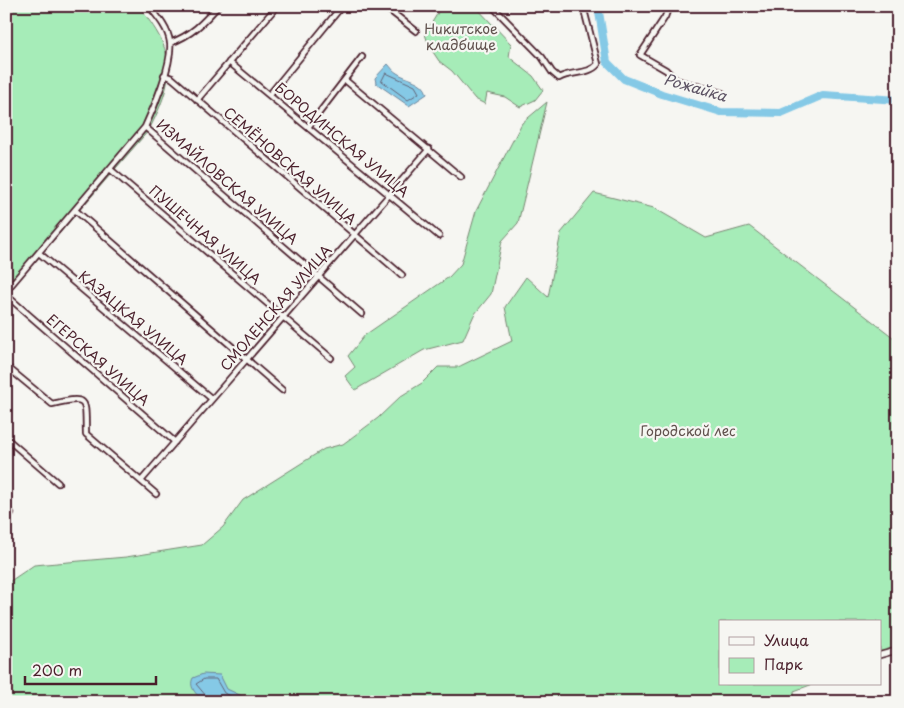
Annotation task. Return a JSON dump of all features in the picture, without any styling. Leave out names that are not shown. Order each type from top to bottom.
[{"type":"street","points":[[6,290],[145,127],[156,104],[170,43],[160,20],[149,6]]},
{"type":"street","points":[[170,43],[185,38],[197,29],[218,6]]},
{"type":"street","points":[[196,100],[277,6]]},
{"type":"street","points":[[270,94],[342,6]]},
{"type":"street","points":[[384,6],[416,31]]},
{"type":"street","points":[[492,6],[542,56],[552,72],[559,78],[565,74],[589,71],[598,64],[583,6]]},
{"type":"street","points":[[669,6],[665,17],[640,55],[666,70],[676,80],[722,93]]},
{"type":"street","points":[[308,126],[362,56]]},
{"type":"street","name":"БОРОДИНСКАЯ УЛИЦА","points":[[229,62],[270,94],[439,236]]},
{"type":"street","name":"СЕМЁНОВСКАЯ УЛИЦА","points":[[164,75],[172,78],[354,236],[402,275]]},
{"type":"street","points":[[344,80],[461,176]]},
{"type":"street","name":"ИЗМАЙЛОВСКАЯ УЛИЦА","points":[[145,127],[362,314]]},
{"type":"street","name":"СМОЛЕНСКАЯ УЛИЦА","points":[[141,481],[429,149]]},
{"type":"street","name":"ПУШЕЧНАЯ УЛИЦА","points":[[110,169],[331,358]]},
{"type":"street","points":[[75,210],[282,390]]},
{"type":"street","name":"КАЗАЦКАЯ УЛИЦА","points":[[39,253],[212,399]]},
{"type":"street","name":"ЕГЕРСКАЯ УЛИЦА","points":[[6,295],[175,442]]},
{"type":"street","points":[[6,366],[52,404],[76,399],[83,402],[86,407],[86,434],[156,494]]},
{"type":"street","points":[[6,438],[58,483]]},
{"type":"street","points":[[6,509],[11,513]]},
{"type":"street","points":[[882,655],[898,650]]},
{"type":"green space","points":[[6,6],[138,6],[151,23],[166,52],[168,80],[158,111],[149,130],[6,295]]},
{"type":"green space","name":"Никитское кладбище","points":[[442,6],[475,6],[511,44],[509,57],[533,76],[543,90],[535,100],[520,107],[505,97],[487,93],[485,104],[475,99],[452,71],[439,61],[429,46],[425,34]]},
{"type":"green space","points":[[547,102],[518,223],[502,241],[491,294],[474,315],[463,340],[424,350],[355,390],[345,376],[355,367],[348,356],[365,335],[449,277],[461,264],[476,211],[522,123]]},
{"type":"green space","name":"Городской лес","points":[[594,193],[654,208],[706,238],[749,226],[898,341],[898,652],[882,657],[882,620],[719,620],[719,686],[808,686],[794,691],[795,702],[6,702],[6,584],[34,565],[126,557],[202,545],[223,527],[243,500],[324,449],[343,444],[378,418],[401,396],[422,383],[438,367],[458,367],[512,341],[505,307],[526,277],[548,297],[561,233]]},
{"type":"water","points":[[388,64],[396,72],[419,83],[427,94],[409,106],[376,83],[375,78]]},
{"type":"water","points":[[203,674],[220,675],[227,689],[248,699],[249,702],[205,702],[199,697],[192,685],[193,678]]},
{"type":"waterway","name":"Рожайка","points":[[598,6],[607,62],[624,79],[662,94],[721,112],[781,113],[823,95],[898,100]]},
{"type":"waterway","name":"Рожайка","points":[[602,62],[607,62]]}]
